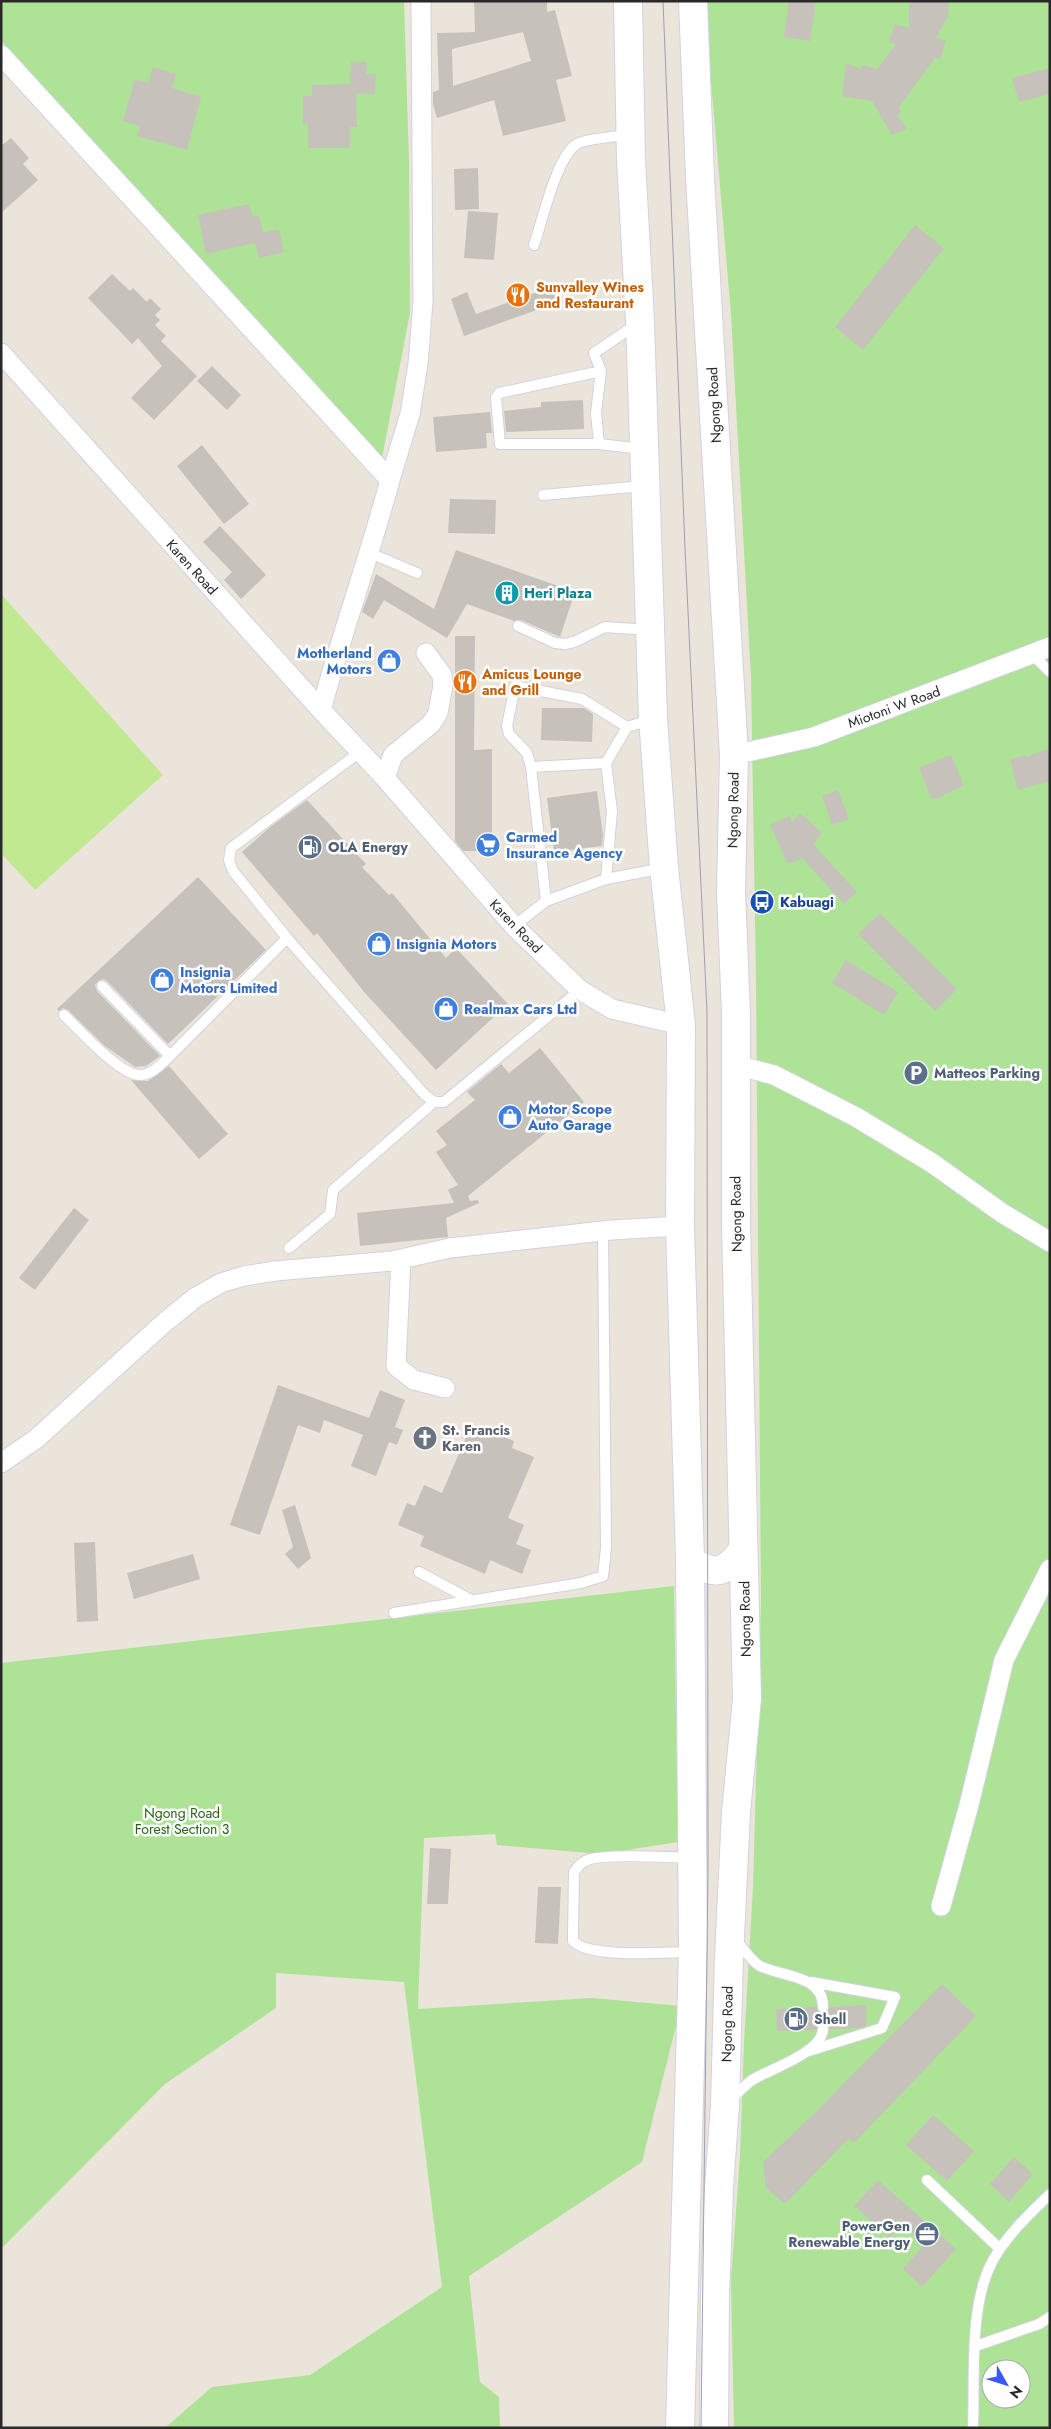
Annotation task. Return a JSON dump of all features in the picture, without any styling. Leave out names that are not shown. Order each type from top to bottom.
[{"type":"main road","points":[[628,1],[631,135],[640,321],[644,486],[652,630],[654,718],[664,868],[681,1025],[680,1226],[690,1560],[694,1952],[680,2428]]},
{"type":"main road","name":"Ngong Road","points":[[693,1],[700,178],[734,755],[732,892],[736,1012],[736,1234],[747,1699],[736,1812],[730,1933],[725,2105],[718,2217],[714,2428]]},
{"type":"main road","points":[[690,1560],[704,1570],[719,1570],[731,1566],[743,1550]]},
{"type":"street","points":[[321,710],[345,624],[370,552],[410,414],[418,364],[423,302],[421,1]]},
{"type":"street","points":[[1,55],[390,480]]},
{"type":"street","name":"Karen Road","points":[[1,354],[321,710],[385,778],[514,926],[580,990],[612,1009],[681,1025]]},
{"type":"street","name":"Miotoni W Road","points":[[734,755],[814,737],[1042,651]]},
{"type":"street","points":[[385,778],[394,755],[431,724],[438,713],[443,685],[442,674],[426,654]]},
{"type":"street","points":[[736,1065],[774,1075],[856,1117],[932,1163],[1002,1213],[1050,1242]]},
{"type":"street","points":[[1,1463],[43,1432],[196,1297],[221,1283],[244,1276],[275,1271],[326,1268],[401,1259],[450,1248],[680,1226]]},
{"type":"street","points":[[401,1259],[396,1366],[414,1380],[445,1388]]},
{"type":"street","points":[[941,1906],[969,1805],[1004,1660],[1050,1570]]},
{"type":"lane","points":[[534,245],[561,164],[568,152],[577,143],[631,135]]},
{"type":"lane","points":[[599,444],[596,413],[601,371],[594,353],[640,321]]},
{"type":"lane","points":[[601,371],[498,394],[496,398],[500,444],[599,444],[643,449]]},
{"type":"lane","points":[[543,495],[644,486]]},
{"type":"lane","points":[[370,552],[417,574]]},
{"type":"lane","points":[[518,626],[555,643],[565,644],[574,642],[605,627],[652,630]]},
{"type":"lane","points":[[1042,651],[1050,672]]},
{"type":"lane","points":[[546,901],[531,767],[527,753],[509,734],[507,726],[515,686],[582,699],[627,727]]},
{"type":"lane","points":[[606,879],[612,811],[606,763],[627,727],[654,718]]},
{"type":"lane","points":[[360,752],[230,848],[229,860],[233,871],[287,938],[424,1094],[434,1102],[444,1102],[580,990]]},
{"type":"lane","points":[[531,767],[606,763]]},
{"type":"lane","points":[[514,926],[546,901],[606,879],[664,868]]},
{"type":"lane","points":[[64,1015],[118,1066],[131,1074],[139,1076],[152,1072],[287,938]]},
{"type":"lane","points":[[102,986],[170,1056]]},
{"type":"lane","points":[[289,1248],[330,1214],[333,1190],[434,1102]]},
{"type":"lane","points":[[394,1613],[581,1583],[603,1576],[606,1548],[603,1232]]},
{"type":"lane","points":[[419,1572],[471,1600]]},
{"type":"lane","points":[[692,1858],[606,1857],[586,1860],[574,1872],[573,1942],[586,1950],[610,1952],[694,1952]]},
{"type":"lane","points":[[725,2105],[752,2080],[809,2051],[882,2028],[895,1997],[811,1982],[759,1965],[730,1933]]},
{"type":"lane","points":[[811,1982],[823,2001],[823,2007]]},
{"type":"lane","points":[[809,2051],[823,2034],[823,2029]]},
{"type":"lane","points":[[927,2180],[1000,2249]]},
{"type":"lane","points":[[973,2428],[977,2308],[990,2265],[1000,2249],[1050,2194]]},
{"type":"lane","points":[[976,2346],[1045,2325],[1050,2317]]},
{"type":"green space","points":[[1,1],[404,1],[409,162],[410,313],[382,458],[1,40]]},
{"type":"green space","points":[[707,1],[1050,1],[1050,2428],[734,2428],[731,2280],[740,2156],[753,1888],[761,1600],[756,980],[751,678],[731,314],[708,47]]},
{"type":"green space","points":[[1,594],[163,775],[35,890],[1,853]]},
{"type":"green space","name":"Ngong Road Forest Section 3","points":[[674,1586],[678,1842],[601,1854],[497,1845],[495,1834],[424,1838],[418,2009],[592,1998],[681,2006],[642,2162],[469,2276],[480,2382],[499,2397],[500,2428],[165,2428],[212,2387],[310,2375],[442,2287],[404,1982],[276,1973],[276,2008],[165,2084],[1,2249],[1,1663]]},
{"type":"building","points":[[474,1],[547,1],[547,12],[555,10],[572,76],[556,80],[566,121],[503,136],[494,100],[437,118],[433,104],[433,92],[439,90],[437,33],[475,32]],"holes":[[[523,32],[531,61],[453,86],[452,49]]]},
{"type":"building","points":[[789,1],[816,1],[810,41],[784,37]]},
{"type":"building","points":[[909,1],[949,1],[948,16],[936,38],[946,41],[940,59],[935,58],[899,107],[901,113],[897,115],[907,129],[892,135],[872,101],[842,96],[846,63],[860,69],[862,65],[877,69],[896,44],[889,42],[895,24],[909,28]]},
{"type":"building","points":[[351,62],[367,62],[366,74],[376,74],[375,94],[356,93],[357,127],[350,127],[350,148],[308,148],[308,123],[303,124],[303,96],[312,96],[312,85],[350,84]]},
{"type":"building","points":[[153,67],[176,74],[172,88],[201,97],[187,150],[137,136],[140,126],[123,121],[135,79],[148,83]]},
{"type":"building","points":[[1050,68],[1050,94],[1019,102],[1012,78]]},
{"type":"building","points":[[11,138],[29,158],[23,164],[38,180],[1,213],[1,146]]},
{"type":"building","points":[[478,168],[479,209],[455,210],[454,169]]},
{"type":"building","points":[[249,204],[253,217],[259,215],[263,233],[279,229],[284,252],[259,258],[255,243],[206,254],[198,215]]},
{"type":"building","points":[[468,211],[498,213],[494,260],[464,258]]},
{"type":"building","points":[[915,225],[944,248],[863,350],[835,327]]},
{"type":"building","points":[[112,274],[130,291],[133,288],[147,302],[150,298],[161,309],[155,315],[160,320],[155,325],[166,336],[161,341],[197,376],[154,420],[131,398],[162,366],[138,338],[132,344],[88,298]]},
{"type":"building","points":[[557,285],[562,301],[464,336],[451,299],[467,292],[476,314]]},
{"type":"building","points":[[212,366],[241,395],[227,410],[197,381]]},
{"type":"building","points":[[583,400],[584,429],[506,432],[504,411],[541,407],[541,402]]},
{"type":"building","points":[[490,412],[492,433],[486,433],[487,448],[436,452],[433,417]]},
{"type":"building","points":[[202,445],[249,504],[224,524],[177,466]]},
{"type":"building","points":[[450,499],[496,500],[495,534],[448,533]]},
{"type":"building","points":[[220,526],[266,575],[241,599],[224,580],[232,572],[203,542]]},
{"type":"building","name":"Heri Plaza","points":[[456,550],[575,592],[560,637],[521,620],[514,621],[467,604],[447,638],[384,600],[373,619],[362,612],[376,574],[434,609]]},
{"type":"building","points":[[455,636],[475,636],[474,750],[492,749],[492,851],[463,851],[455,841]]},
{"type":"building","points":[[542,708],[584,708],[593,714],[592,742],[541,740]]},
{"type":"building","points":[[1050,748],[1050,781],[1018,790],[1010,759],[1027,755],[1027,757]]},
{"type":"building","points":[[951,755],[964,786],[932,800],[919,768]]},
{"type":"building","points":[[838,790],[849,819],[832,825],[822,796]]},
{"type":"building","points":[[597,791],[603,835],[602,846],[554,852],[547,798]]},
{"type":"building","points":[[307,800],[366,864],[362,867],[389,895],[392,893],[446,958],[456,948],[508,1004],[436,1070],[365,993],[317,933],[314,936],[242,852],[270,827]]},
{"type":"building","points":[[800,813],[822,833],[813,844],[857,892],[844,904],[802,858],[788,864],[770,825],[790,816],[792,822]]},
{"type":"building","name":"Insignia Motors Limited","points":[[198,877],[266,950],[168,1044],[107,981],[103,979],[98,981],[95,985],[97,991],[160,1056],[146,1066],[135,1067],[105,1046],[68,1010],[63,1008],[59,1011],[57,1009]]},
{"type":"building","points":[[880,913],[957,989],[935,1011],[858,934]]},
{"type":"building","points":[[846,960],[898,992],[884,1015],[832,983]]},
{"type":"building","name":"Motor Scope Auto Garage","points":[[540,1048],[584,1102],[468,1196],[470,1201],[478,1200],[479,1203],[446,1218],[448,1237],[360,1246],[357,1213],[454,1203],[448,1190],[458,1185],[436,1152],[447,1145],[436,1131],[475,1100],[467,1092],[501,1064],[509,1073]]},
{"type":"building","points":[[169,1066],[228,1134],[199,1159],[131,1080],[148,1081]]},
{"type":"building","points":[[74,1208],[89,1220],[35,1290],[19,1278]]},
{"type":"building","points":[[278,1385],[369,1418],[380,1390],[405,1400],[395,1427],[403,1430],[397,1445],[389,1442],[376,1476],[351,1466],[363,1435],[324,1420],[320,1433],[298,1425],[260,1535],[230,1525]]},
{"type":"building","points":[[469,1430],[484,1436],[487,1430],[514,1441],[512,1448],[534,1457],[508,1518],[524,1525],[516,1544],[531,1550],[522,1574],[490,1560],[485,1574],[420,1546],[424,1536],[398,1525],[407,1503],[415,1506],[424,1485],[442,1493]]},
{"type":"building","points":[[295,1505],[311,1558],[298,1569],[285,1554],[293,1547],[282,1510]]},
{"type":"building","points":[[95,1542],[98,1621],[77,1622],[74,1543]]},
{"type":"building","points":[[193,1554],[200,1579],[134,1599],[127,1573]]},
{"type":"building","points":[[430,1848],[451,1849],[448,1904],[427,1904]]},
{"type":"building","points":[[538,1887],[561,1887],[558,1944],[535,1943]]},
{"type":"building","points":[[942,1984],[976,2016],[854,2143],[849,2138],[785,2204],[766,2188],[763,2162],[815,2113]]},
{"type":"building","points":[[866,2005],[866,2026],[830,2029],[828,2024],[822,2022],[816,2030],[777,2031],[776,2009],[816,2007],[818,2012],[824,2014],[828,2012],[830,2007]]},
{"type":"building","points":[[933,2115],[974,2151],[947,2181],[906,2145]]},
{"type":"building","points":[[1014,2157],[1033,2174],[1009,2202],[990,2184]]},
{"type":"building","name":"PowerGen Renewable Energy","points":[[878,2180],[956,2249],[922,2287],[903,2269],[925,2244],[902,2224],[890,2237],[854,2206]]},
{"type":"tram line","points":[[663,1],[685,548],[707,1012],[708,1871],[701,2428]]},
{"type":"place","name":"Sunvalley Wines and Restaurant","points":[[518,295]]},
{"type":"place","name":"Heri Plaza","points":[[507,593]]},
{"type":"place","name":"Motherland Motors","points":[[389,661]]},
{"type":"place","name":"Amicus Lounge and Grill","points":[[465,682]]},
{"type":"place","name":"Carmed Insurance Agency","points":[[488,845]]},
{"type":"place","name":"OLA Energy","points":[[310,847]]},
{"type":"place","name":"Kabuagi","points":[[762,902]]},
{"type":"place","name":"Insignia Motors","points":[[379,944]]},
{"type":"place","name":"Insignia Motors Limited","points":[[162,980]]},
{"type":"place","name":"Realmax Cars Ltd","points":[[446,1009]]},
{"type":"place","name":"Matteos Parking","points":[[916,1073]]},
{"type":"place","name":"Motor Scope Auto Garage","points":[[510,1117]]},
{"type":"place","name":"St. Francis Karen","points":[[425,1438]]},
{"type":"place","name":"Shell","points":[[796,2019]]},
{"type":"place","name":"PowerGen Renewable Energy","points":[[927,2234]]}]
